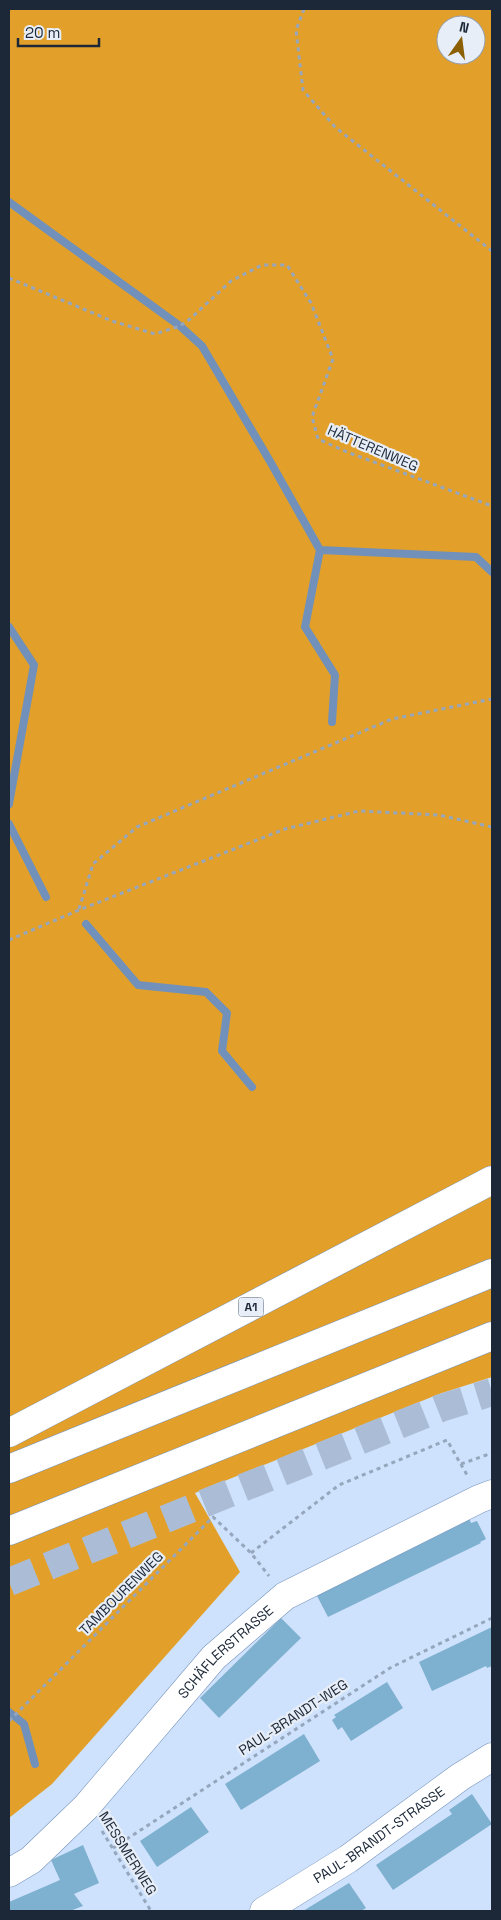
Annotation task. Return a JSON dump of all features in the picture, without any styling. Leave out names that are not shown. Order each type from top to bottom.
[{"type":"main road","name":"A1","points":[[9,1433],[492,1180]]},
{"type":"main road","points":[[9,1470],[492,1273]]},
{"type":"main road","points":[[9,1531],[492,1336]]},
{"type":"main road","name":"SCHÄFLERSTRASSE","points":[[9,1873],[32,1860],[86,1807],[214,1657],[285,1596],[486,1497]]},
{"type":"main road","name":"PAUL-BRANDT-STRASSE","points":[[264,1911],[348,1858],[460,1777],[492,1757]]},
{"type":"path","points":[[304,9],[296,30],[303,90],[335,127],[492,250]]},
{"type":"path","name":"HÄTTERENWEG","points":[[9,278],[112,321],[155,334],[180,326],[190,320],[231,281],[262,265],[287,265],[311,303],[333,359],[312,417],[318,439],[347,452],[492,506]]},
{"type":"path","points":[[79,910],[94,864],[137,826],[392,718],[492,699]]},
{"type":"path","points":[[9,940],[79,910],[285,829],[359,811],[439,815],[492,826]]},
{"type":"path","points":[[251,1553],[339,1485],[447,1440],[461,1464],[486,1497]]},
{"type":"path","points":[[461,1464],[492,1453]]},
{"type":"path","name":"TAMBOURENWEG","points":[[9,1721],[212,1517],[251,1553],[285,1596]]},
{"type":"path","name":"PAUL-BRANDT-WEG","points":[[113,1848],[390,1668],[492,1618]]},
{"type":"path","name":"MESSMERWEG","points":[[86,1807],[151,1911]]},
{"type":"shaded area","points":[[9,9],[492,9],[492,1377],[439,1394],[195,1493],[240,1572],[52,1784],[9,1818]]},
{"type":"building","points":[[469,1518],[471,1523],[477,1521],[486,1539],[481,1543],[328,1617],[315,1592]]},
{"type":"building","points":[[281,1618],[301,1638],[219,1718],[200,1698]]},
{"type":"building","points":[[492,1627],[492,1666],[487,1668],[486,1666],[432,1691],[419,1662]]},
{"type":"building","points":[[387,1682],[403,1708],[351,1741],[342,1727],[338,1730],[332,1720],[336,1717],[334,1715]]},
{"type":"building","points":[[304,1734],[320,1761],[241,1810],[225,1784]]},
{"type":"building","points":[[472,1794],[492,1824],[393,1890],[376,1865],[452,1814],[449,1810]]},
{"type":"building","points":[[191,1807],[209,1832],[157,1867],[140,1841]]},
{"type":"building","points":[[83,1845],[99,1883],[74,1894],[83,1906],[70,1911],[9,1911],[9,1902],[60,1880],[51,1860]]},
{"type":"building","points":[[349,1883],[366,1908],[361,1911],[303,1911]]},
{"type":"waterway","points":[[9,202],[180,326],[202,346],[320,550],[476,557],[492,572]]},
{"type":"waterway","points":[[320,550],[305,627],[335,675],[332,722]]},
{"type":"waterway","points":[[9,627],[34,665],[9,804]]},
{"type":"waterway","points":[[9,824],[46,897]]},
{"type":"waterway","points":[[86,924],[138,985],[206,992],[227,1013],[222,1051],[252,1087]]},
{"type":"waterway","points":[[9,1712],[24,1724],[35,1764]]},
{"type":"tunnel","points":[[9,1582],[441,1408],[492,1392]]}]
